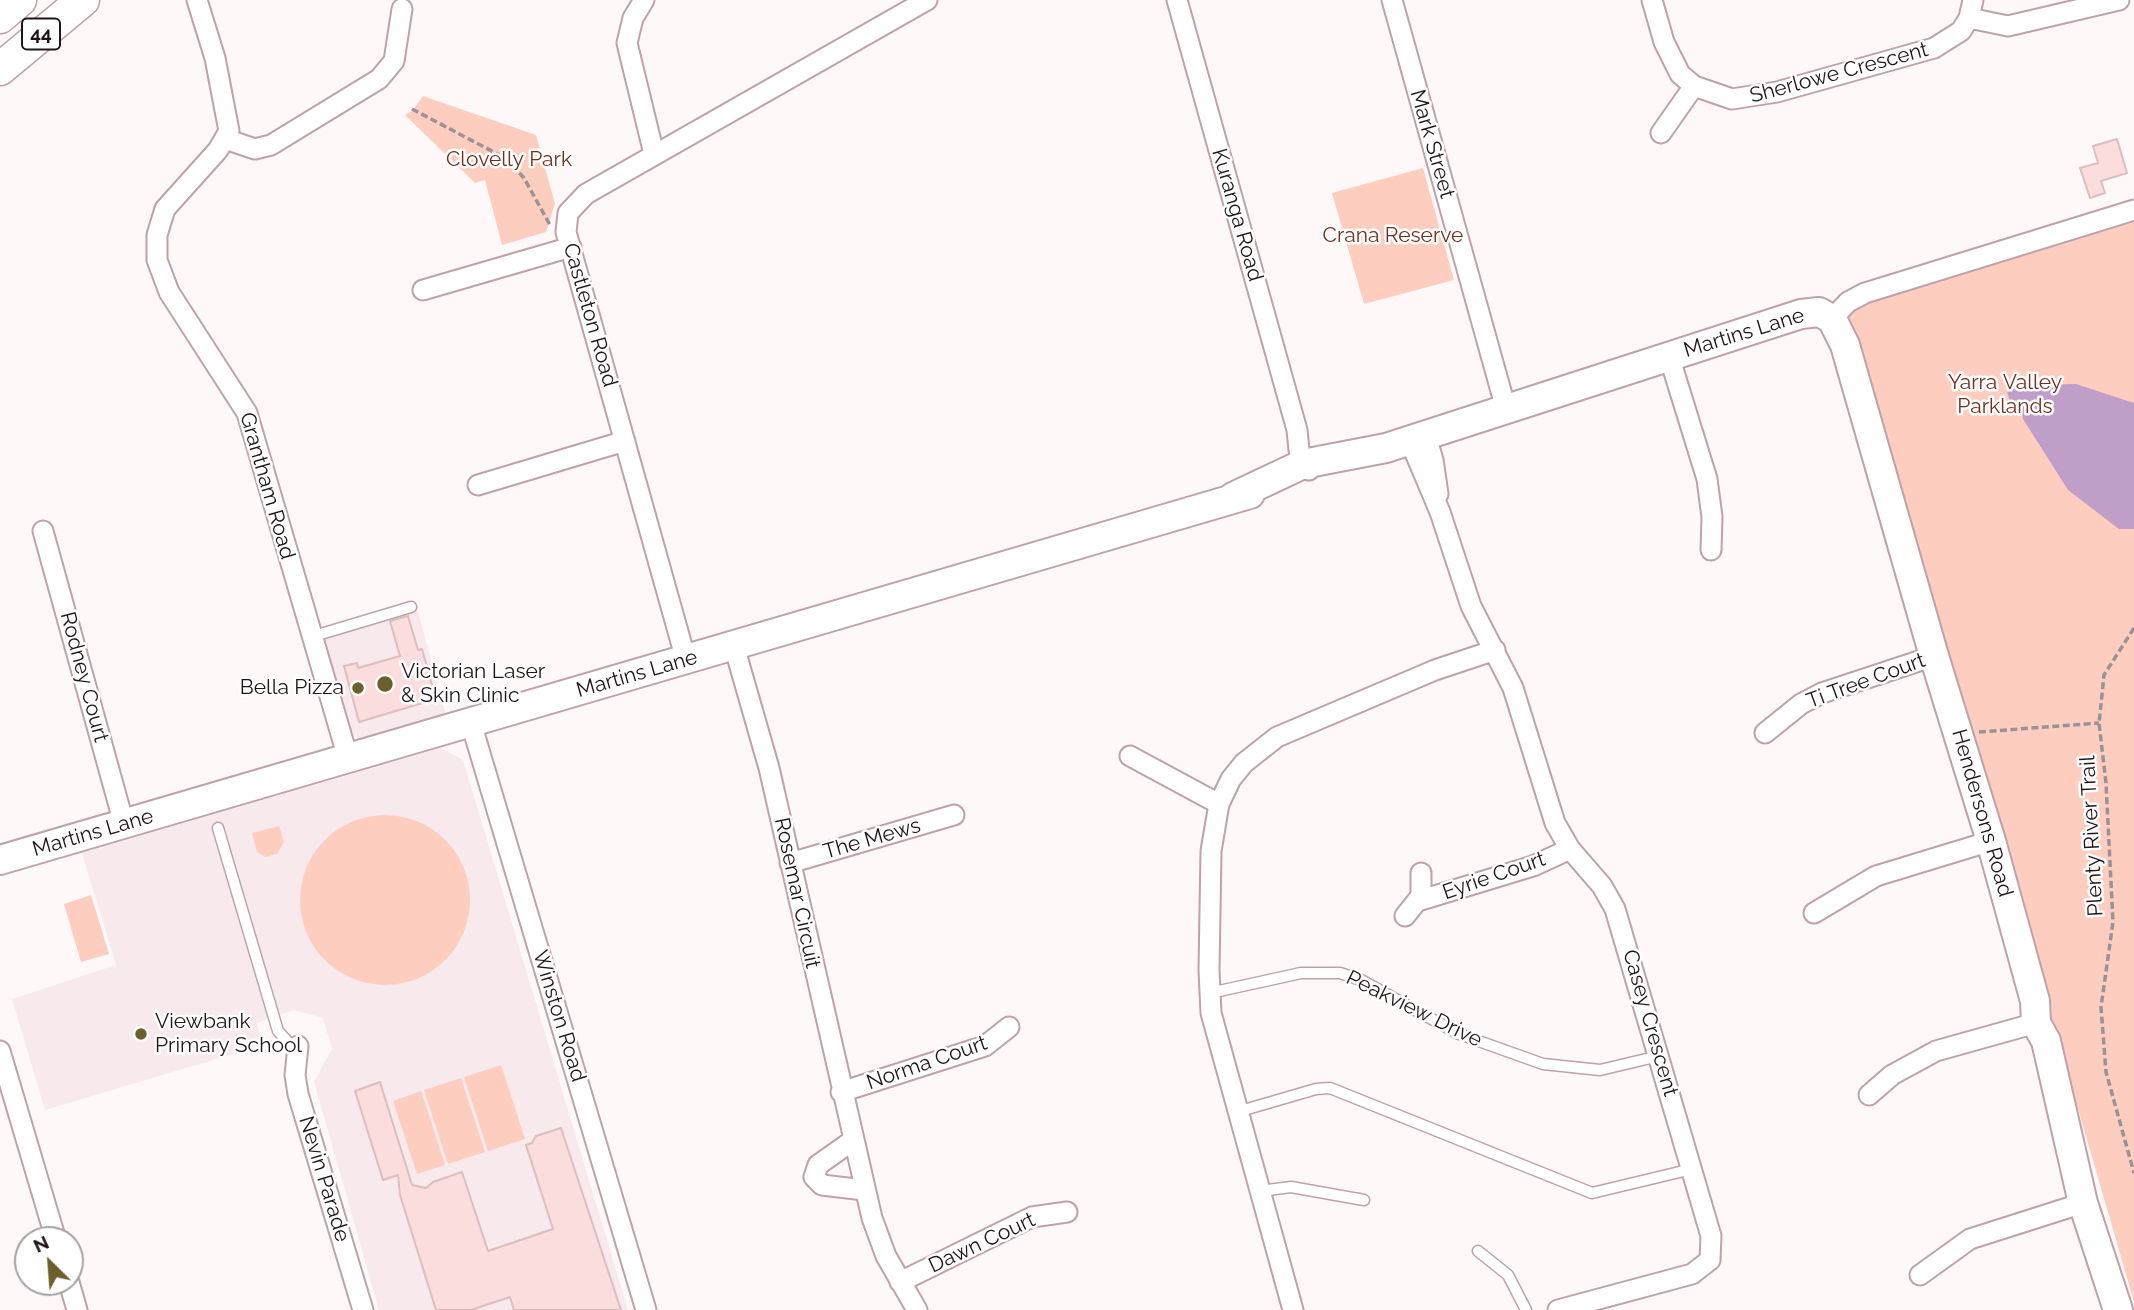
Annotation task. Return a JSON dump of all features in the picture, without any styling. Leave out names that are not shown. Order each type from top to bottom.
[{"type":"main road","name":"44","points":[[0,17],[20,0]]},
{"type":"main road","name":"44","points":[[0,69],[83,0]]},
{"type":"street","points":[[645,0],[633,18],[627,43],[654,154]]},
{"type":"street","name":"Castleton Road","points":[[686,660],[571,247],[566,223],[571,206],[586,194],[654,154],[928,0]]},
{"type":"street","name":"Kuranga Road","points":[[1177,0],[1308,466]]},
{"type":"street","name":"Mark Street","points":[[1392,0],[1506,410]]},
{"type":"street","points":[[1653,0],[1671,58],[1681,74],[1694,86],[1661,133]]},
{"type":"street","points":[[1971,9],[2008,26],[2119,0]]},
{"type":"street","points":[[197,2],[222,88],[229,124],[225,139],[246,148],[271,145],[379,79],[394,61],[402,9]]},
{"type":"street","name":"Sherlowe Crescent","points":[[1694,86],[1732,99],[1767,94],[1934,48],[1961,31],[1971,9]]},
{"type":"street","name":"Grantham Road","points":[[225,139],[165,209],[157,236],[157,260],[169,292],[243,403],[348,758]]},
{"type":"street","name":"Martins Lane","points":[[0,860],[1233,497],[1286,485],[1308,466],[1334,469],[1407,441],[1810,312],[1832,319],[1848,302],[1865,293],[2134,210]]},
{"type":"street","points":[[423,290],[571,247]]},
{"type":"street","name":"Hendersons Road","points":[[1832,319],[1845,345],[1934,656],[1991,841],[2035,1001],[2036,1023],[2046,1041],[2083,1203],[2118,1310]]},
{"type":"street","points":[[1669,356],[1707,479],[1712,517],[1711,550]]},
{"type":"street","points":[[478,485],[625,441]]},
{"type":"street","name":"Casey Crescent","points":[[1407,441],[1440,512],[1461,582],[1514,688],[1550,812],[1570,849],[1602,886],[1615,909],[1711,1236],[1713,1254],[1707,1265],[1683,1277],[1558,1310]]},
{"type":"street","name":"Rodney Court","points":[[43,531],[124,824]]},
{"type":"street","points":[[1293,1310],[1214,1027],[1209,993],[1211,851],[1219,804],[1244,763],[1277,737],[1492,645]]},
{"type":"street","name":"Rosemar Circuit","points":[[734,646],[769,768],[864,1190],[880,1241],[917,1310]]},
{"type":"street","name":"Ti Tree Court","points":[[1765,733],[1801,704],[1822,693],[1934,656]]},
{"type":"street","name":"Winston Road","points":[[471,723],[646,1310]]},
{"type":"street","points":[[1130,756],[1219,804]]},
{"type":"street","name":"The Mews","points":[[790,863],[954,815]]},
{"type":"street","points":[[1814,913],[1876,876],[1991,841]]},
{"type":"street","name":"Eyrie Court","points":[[1421,873],[1412,908],[1533,866],[1570,849]]},
{"type":"street","points":[[1869,1095],[1892,1074],[1936,1051],[2036,1023]]},
{"type":"street","name":"Norma Court","points":[[841,1092],[985,1046],[1009,1027]]},
{"type":"street","name":"Nevin Parade","points":[[298,1046],[295,1075],[298,1094],[363,1310]]},
{"type":"street","points":[[0,1051],[52,1226]]},
{"type":"street","points":[[852,1141],[818,1165],[814,1177],[822,1185],[864,1190]]},
{"type":"street","points":[[1920,1275],[1970,1239],[2083,1203]]},
{"type":"street","name":"Dawn Court","points":[[900,1282],[1032,1217],[1067,1212]]},
{"type":"lane","points":[[314,636],[411,607]]},
{"type":"lane","points":[[218,828],[278,1031],[282,1038],[298,1046]]},
{"type":"lane","name":"Peakview Drive","points":[[1209,993],[1301,973],[1340,973],[1361,980],[1460,1034],[1543,1064],[1600,1070],[1659,1056]]},
{"type":"lane","points":[[1237,1112],[1316,1089],[1330,1088],[1592,1193],[1692,1169]]},
{"type":"lane","points":[[1259,1191],[1291,1187],[1364,1200]]},
{"type":"lane","points":[[1478,1251],[1508,1275],[1526,1310]]},
{"type":"path","points":[[412,109],[507,159],[524,178],[551,226]]},
{"type":"path","name":"Plenty River Trail","points":[[2134,628],[2104,675],[2099,723],[2106,783],[2113,922],[2101,1007],[2106,1072],[2134,1173]]},
{"type":"path","points":[[1959,734],[2099,723]]},
{"type":"shaded area","points":[[2076,384],[2134,403],[2134,529],[2119,529],[2068,490],[2023,419],[2021,409],[2011,404],[2007,392],[2022,385]]},
{"type":"shaded area","points":[[415,601],[447,719],[360,741],[349,729],[320,629]]},
{"type":"shaded area","name":"Viewbank Primary School","points":[[441,748],[463,760],[628,1310],[379,1310],[314,1082],[332,1049],[323,1018],[294,1010],[257,1023],[263,1045],[45,1110],[12,999],[116,965],[82,853]]},
{"type":"green space","name":"Clovelly Park","points":[[423,96],[536,135],[555,204],[546,232],[502,245],[485,180],[475,183],[405,115],[413,110]]},
{"type":"green space","name":"Crana Reserve","points":[[1423,168],[1454,280],[1364,304],[1332,193]]},
{"type":"green space","name":"Yarra Valley Parklands","points":[[2134,221],[2134,1302],[1849,312],[1865,301]]},
{"type":"green space","points":[[385,815],[418,821],[445,840],[464,867],[470,900],[464,933],[445,960],[418,979],[385,985],[352,979],[325,960],[306,933],[300,900],[306,867],[325,840],[352,821]]},
{"type":"green space","points":[[279,826],[284,842],[277,854],[265,857],[257,852],[252,833]]},
{"type":"green space","points":[[91,895],[109,954],[81,962],[64,904]]},
{"type":"green space","points":[[501,1065],[525,1139],[488,1151],[464,1077]]},
{"type":"green space","points":[[461,1078],[485,1152],[448,1164],[424,1090]]},
{"type":"green space","points":[[421,1091],[445,1165],[417,1174],[393,1101]]},
{"type":"building","points":[[2117,139],[2127,173],[2101,181],[2105,193],[2090,198],[2080,168],[2098,163],[2093,146]]},
{"type":"building","points":[[408,616],[418,650],[422,649],[436,699],[359,722],[344,666],[357,663],[358,668],[400,656],[390,621]]},
{"type":"building","points":[[380,1082],[412,1185],[426,1188],[433,1182],[462,1172],[488,1251],[553,1229],[526,1145],[532,1143],[536,1136],[561,1128],[621,1310],[514,1310],[510,1297],[471,1310],[436,1310],[400,1195],[398,1175],[383,1180],[355,1091]]},
{"type":"place","name":"Victorian Laser & Skin Clinic","points":[[385,684]]},
{"type":"place","name":"Bella Pizza","points":[[358,688]]},
{"type":"place","name":"Viewbank Primary School","points":[[141,1034]]}]
